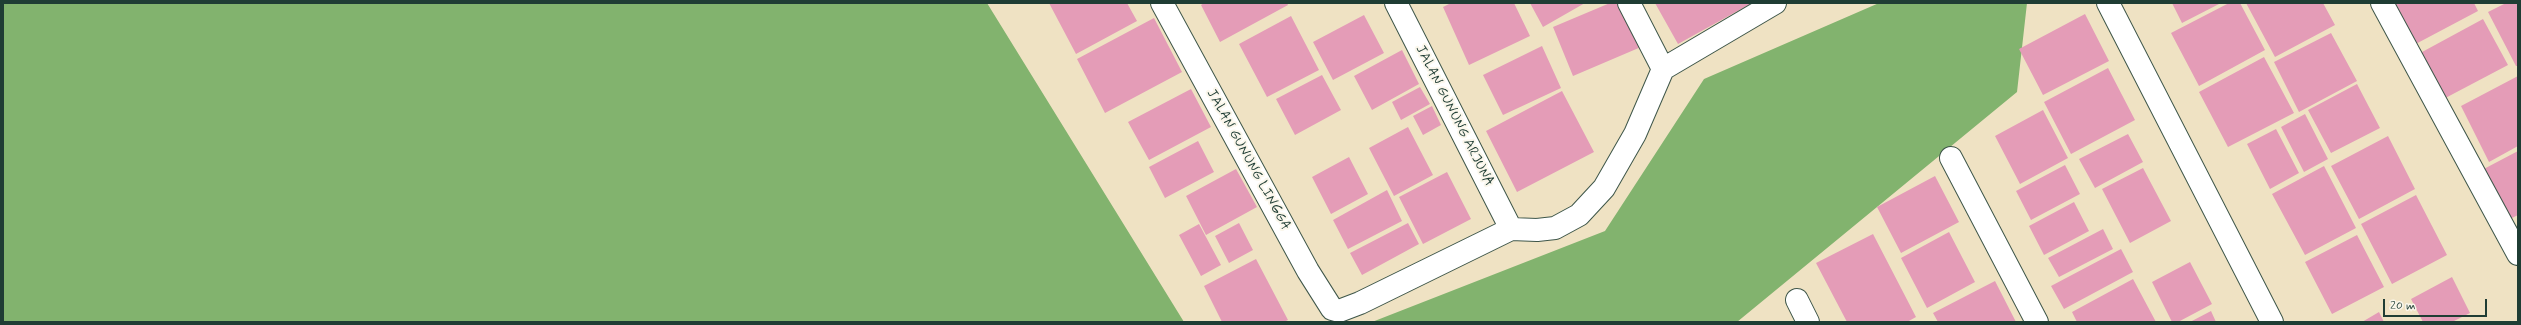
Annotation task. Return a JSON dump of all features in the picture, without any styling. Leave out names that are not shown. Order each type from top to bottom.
[{"type":"street","name":"JALAN GUNUNG LINGGA","points":[[1162,3],[1336,314]]},
{"type":"street","name":"JALAN GUNUNG ARJUNA","points":[[1396,3],[1512,229]]},
{"type":"street","points":[[1629,3],[1663,69]]},
{"type":"street","points":[[1336,314],[1512,229],[1536,230],[1555,228],[1579,215],[1604,188],[1631,141],[1663,69],[1775,3]]},
{"type":"street","points":[[2108,3],[2272,322]]},
{"type":"street","points":[[2382,3],[2518,254]]},
{"type":"street","points":[[1951,158],[2037,322]]},
{"type":"street","points":[[1797,300],[1808,322]]},
{"type":"green space","points":[[3,3],[987,3],[1184,322],[3,322]]},
{"type":"green space","points":[[1879,3],[2027,3],[2017,92],[1737,322],[1372,322],[1605,231],[1704,79]]},
{"type":"building","points":[[1049,3],[1127,3],[1137,21],[1076,54]]},
{"type":"building","points":[[1204,3],[1287,3],[1288,5],[1220,42],[1201,5]]},
{"type":"building","points":[[1451,3],[1514,3],[1530,36],[1469,65],[1443,7]]},
{"type":"building","points":[[1530,3],[1585,3],[1543,27]]},
{"type":"building","points":[[1610,3],[1622,3],[1641,47],[1573,76],[1553,27]]},
{"type":"building","points":[[1655,3],[1752,3],[1678,44]]},
{"type":"building","points":[[2172,3],[2221,3],[2182,23]]},
{"type":"building","points":[[2229,3],[2240,3],[2265,50],[2199,86],[2171,33]]},
{"type":"building","points":[[2246,3],[2323,3],[2335,25],[2275,57]]},
{"type":"building","points":[[2386,3],[2474,3],[2478,11],[2410,47]]},
{"type":"building","points":[[2506,3],[2518,3],[2518,66],[2516,66],[2488,12]]},
{"type":"building","points":[[2085,14],[2109,61],[2043,95],[2019,49]]},
{"type":"building","points":[[1364,15],[1384,53],[1333,80],[1313,42]]},
{"type":"building","points":[[1291,16],[1319,70],[1267,97],[1239,44]]},
{"type":"building","points":[[1154,18],[1182,72],[1105,113],[1077,59]]},
{"type":"building","points":[[2483,19],[2508,65],[2434,104],[2411,58]]},
{"type":"building","points":[[2331,33],[2357,81],[2299,112],[2274,62]]},
{"type":"building","points":[[1542,46],[1561,88],[1503,115],[1483,75]]},
{"type":"building","points":[[1402,50],[1419,84],[1372,110],[1354,76]]},
{"type":"building","points":[[2264,57],[2294,113],[2228,147],[2199,92]]},
{"type":"building","points":[[2108,68],[2135,120],[2071,154],[2044,102]]},
{"type":"building","points":[[1322,75],[1341,110],[1295,135],[1276,99]]},
{"type":"building","points":[[2518,76],[2518,146],[2489,162],[2461,106]]},
{"type":"building","points":[[2357,84],[2380,128],[2331,153],[2308,110]]},
{"type":"building","points":[[1420,87],[1430,104],[1401,120],[1392,102]]},
{"type":"building","points":[[1191,89],[1211,127],[1149,160],[1128,122]]},
{"type":"building","points":[[1562,91],[1594,152],[1517,192],[1486,131]]},
{"type":"building","points":[[1432,106],[1441,125],[1423,135],[1413,116]]},
{"type":"building","points":[[2043,110],[2068,158],[2020,184],[1995,136]]},
{"type":"building","points":[[2305,114],[2328,159],[2304,172],[2281,127]]},
{"type":"building","points":[[1408,127],[1433,175],[1394,196],[1369,148]]},
{"type":"building","points":[[2276,129],[2299,173],[2270,189],[2247,144]]},
{"type":"building","points":[[2128,134],[2143,162],[2095,188],[2079,159]]},
{"type":"building","points":[[2388,136],[2415,189],[2359,219],[2331,166]]},
{"type":"building","points":[[1198,141],[1214,172],[1165,198],[1149,167]]},
{"type":"building","points":[[2518,151],[2518,215],[2506,221],[2480,171]]},
{"type":"building","points":[[1349,157],[1368,194],[1331,214],[1312,177]]},
{"type":"building","points":[[2065,165],[2080,194],[2031,220],[2016,191]]},
{"type":"building","points":[[2324,166],[2356,228],[2305,255],[2272,194]]},
{"type":"building","points":[[2143,168],[2171,221],[2130,243],[2102,189]]},
{"type":"building","points":[[1236,169],[1257,207],[1206,235],[1186,196]]},
{"type":"building","points":[[1447,172],[1471,219],[1423,244],[1399,197]]},
{"type":"building","points":[[1935,176],[1959,222],[1901,253],[1877,207]]},
{"type":"building","points":[[1387,190],[1402,221],[1348,249],[1333,220]]},
{"type":"building","points":[[2416,195],[2447,255],[2392,284],[2361,224]]},
{"type":"building","points":[[2074,202],[2089,231],[2044,255],[2029,226]]},
{"type":"building","points":[[1239,223],[1253,250],[1229,263],[1215,236]]},
{"type":"building","points":[[1408,223],[1419,244],[1362,275],[1350,253]]},
{"type":"building","points":[[1199,224],[1221,265],[1201,276],[1179,235]]},
{"type":"building","points":[[2103,229],[2113,249],[2059,277],[2048,258]]},
{"type":"building","points":[[1949,232],[1975,282],[1927,308],[1901,258]]},
{"type":"building","points":[[1873,234],[1916,317],[1907,322],[1847,322],[1816,263]]},
{"type":"building","points":[[2357,235],[2384,287],[2332,314],[2305,262]]},
{"type":"building","points":[[2121,249],[2133,272],[2064,309],[2051,286]]},
{"type":"building","points":[[1256,259],[1288,320],[1284,322],[1222,322],[1204,286]]},
{"type":"building","points":[[2190,262],[2212,304],[2178,322],[2172,322],[2152,282]]},
{"type":"building","points":[[2452,277],[2470,313],[2452,322],[2423,322],[2411,299]]},
{"type":"building","points":[[2133,279],[2156,322],[2077,322],[2072,312]]},
{"type":"building","points":[[1995,281],[2016,322],[1938,322],[1933,313]]},
{"type":"building","points":[[2211,311],[2216,322],[2190,322]]},
{"type":"building","points":[[2379,312],[2384,322],[2362,322]]}]
